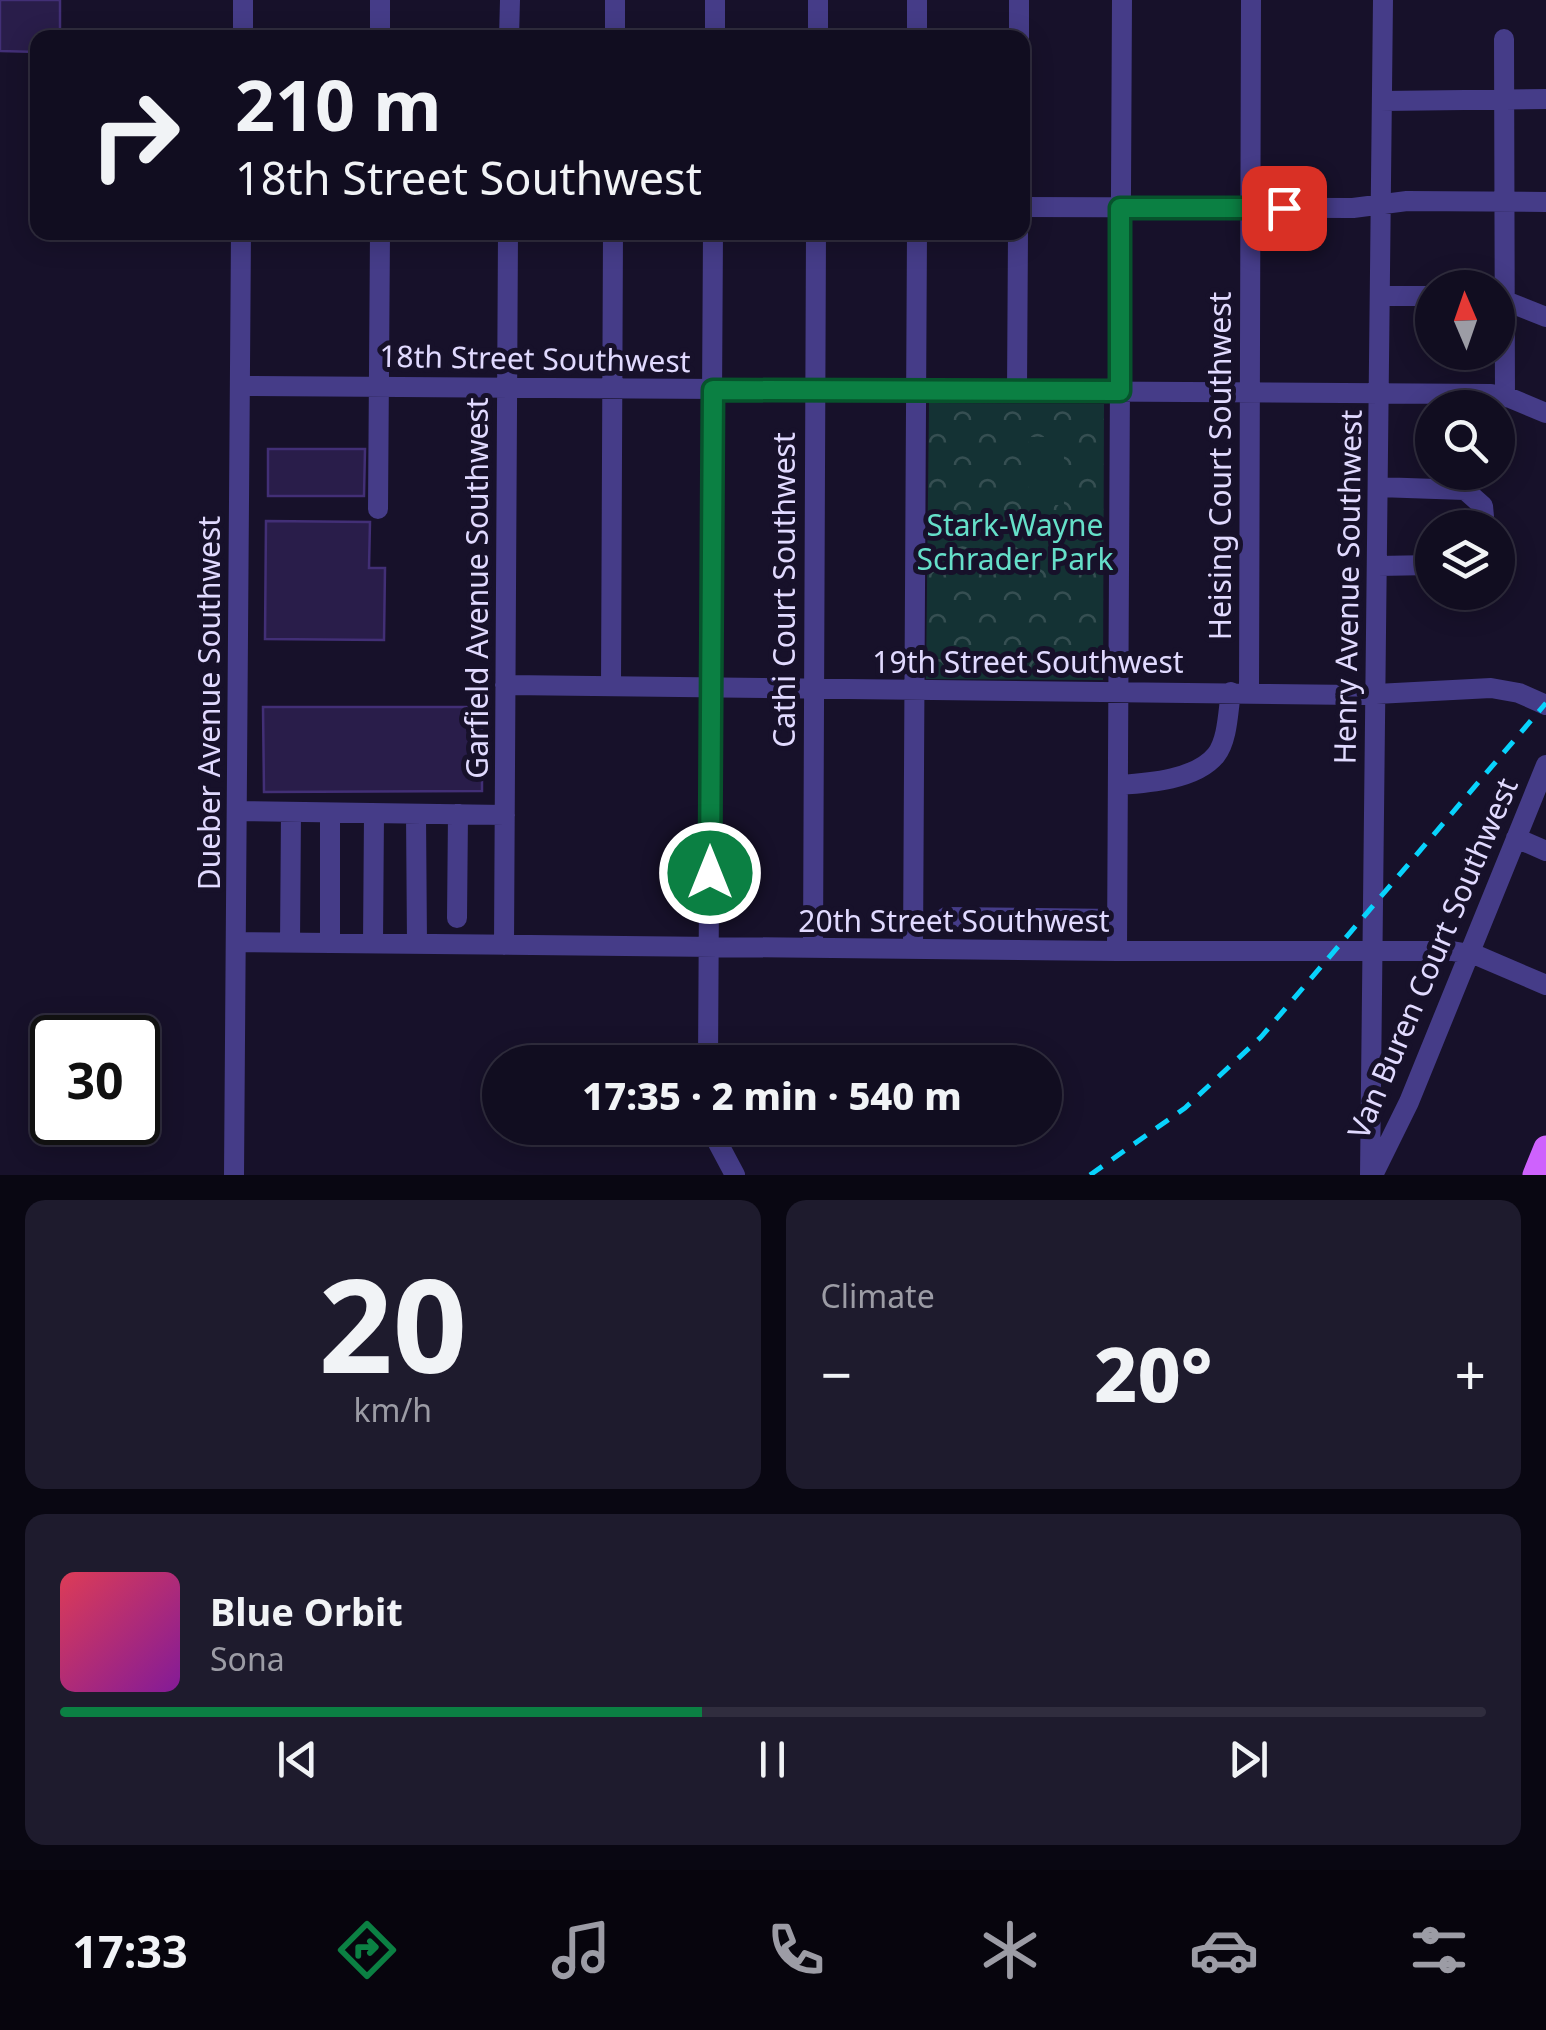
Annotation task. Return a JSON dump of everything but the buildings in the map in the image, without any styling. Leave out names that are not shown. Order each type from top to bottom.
[{"type":"main road","points":[[1534,1175],[1546,1148]]},
{"type":"street","points":[[242,30],[243,0]]},
{"type":"street","points":[[380,0],[380,30]]},
{"type":"street","points":[[509,30],[510,0]]},
{"type":"street","points":[[614,30],[615,0]]},
{"type":"street","points":[[714,30],[715,0]]},
{"type":"street","points":[[818,0],[818,30]]},
{"type":"street","points":[[917,0],[917,30]]},
{"type":"street","points":[[1019,0],[1019,30]]},
{"type":"street","points":[[1117,951],[1122,0]]},
{"type":"street","name":"Heising Court Southwest","points":[[1118,785],[1184,774],[1218,754],[1240,692],[1250,392],[1251,0]]},
{"type":"street","name":"Henry Avenue Southwest","points":[[1372,1175],[1383,0]]},
{"type":"street","points":[[1502,270],[1504,38]]},
{"type":"street","points":[[1382,100],[1546,99]]},
{"type":"street","points":[[1030,207],[1353,208],[1380,204],[1546,202]]},
{"type":"street","name":"Dueber Avenue Southwest","points":[[234,1175],[242,240]]},
{"type":"street","points":[[378,508],[380,240]]},
{"type":"street","name":"Garfield Avenue Southwest","points":[[504,945],[508,240]]},
{"type":"street","points":[[611,686],[613,240]]},
{"type":"street","points":[[708,1045],[713,240]]},
{"type":"street","name":"Cathi Court Southwest","points":[[812,948],[816,240]]},
{"type":"street","points":[[913,949],[918,240]]},
{"type":"street","points":[[1017,390],[1018,240]]},
{"type":"street","points":[[1380,296],[1415,296]]},
{"type":"street","points":[[1515,305],[1546,318]]},
{"type":"street","name":"18th Street Southwest","points":[[240,386],[1415,395]]},
{"type":"street","name":"18th Street Southwest","points":[[1515,401],[1546,413]]},
{"type":"street","points":[[1378,488],[1466,490],[1483,510]]},
{"type":"street","points":[[1378,566],[1415,566]]},
{"type":"street","name":"19th Street Southwest","points":[[505,685],[1378,694],[1490,688],[1510,690],[1546,705]]},
{"type":"street","name":"Van Buren Court Southwest","points":[[1372,1175],[1409,1102],[1546,765]]},
{"type":"street","points":[[237,811],[504,815]]},
{"type":"street","points":[[290,942],[291,812]]},
{"type":"street","points":[[330,813],[330,943]]},
{"type":"street","points":[[373,943],[374,814]]},
{"type":"street","points":[[416,814],[417,944]]},
{"type":"street","points":[[457,918],[458,814]]},
{"type":"street","points":[[1516,838],[1546,851]]},
{"type":"street","points":[[946,918],[1117,918]]},
{"type":"street","points":[[977,950],[978,918]]},
{"type":"street","name":"20th Street Southwest","points":[[236,942],[1470,953],[1546,984]]},
{"type":"street","points":[[719,1145],[735,1175]]},
{"type":"green space","name":"Stark-Wayne Schrader Park","points":[[929,403],[1104,404],[1103,680],[926,679]]},
{"type":"green space","points":[[1029,437],[1064,437],[1064,505],[1029,505]]},
{"type":"railway","points":[[1090,1175],[1185,1108],[1261,1037],[1546,703]]},
{"type":"route","points":[[710,873],[713,390],[1120,391],[1120,208],[1284,208]]}]
